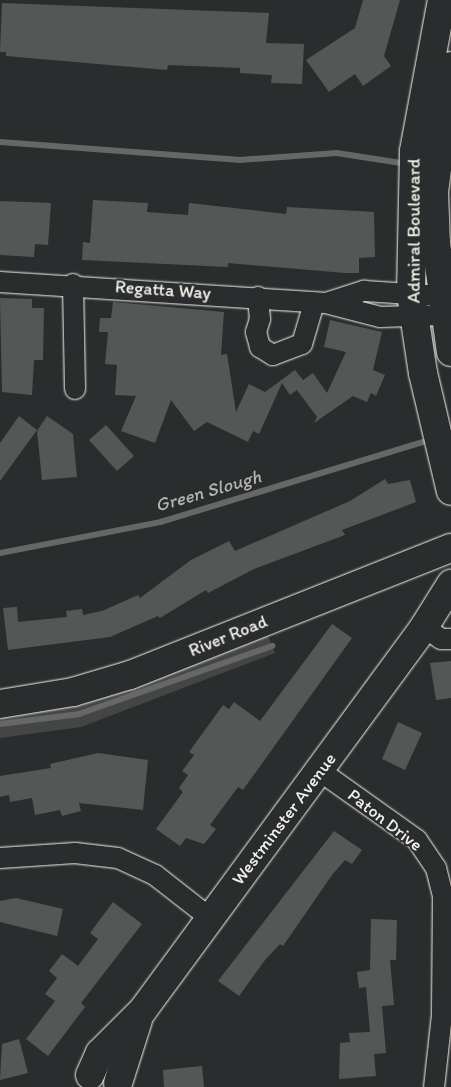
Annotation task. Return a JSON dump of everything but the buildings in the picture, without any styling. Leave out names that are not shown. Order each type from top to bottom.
[{"type":"street","name":"Admiral Boulevard","points":[[442,0],[426,152],[413,305],[423,373],[451,491]]},
{"type":"street","name":"Admiral Boulevard","points":[[426,152],[451,66]]},
{"type":"street","name":"Admiral Boulevard","points":[[423,190],[451,352]]},
{"type":"street","name":"Regatta Way","points":[[0,282],[73,284],[320,303],[364,291],[413,305],[443,306]]},
{"type":"street","points":[[73,284],[75,389]]},
{"type":"street","points":[[258,297],[260,319],[256,332],[260,348],[273,355],[302,344],[320,303]]},
{"type":"street","name":"River Road","points":[[0,704],[73,692],[130,675],[451,548]]},
{"type":"street","name":"Westminster Avenue","points":[[143,1010],[424,628],[451,584]]},
{"type":"street","points":[[424,628],[441,639],[451,639]]},
{"type":"street","name":"Paton Drive","points":[[320,771],[417,840],[436,868],[443,896],[442,1005],[434,1087]]},
{"type":"street","points":[[0,858],[75,854],[118,858],[155,876],[210,918]]},
{"type":"street","points":[[83,1081],[100,1053],[143,1010]]},
{"type":"street","points":[[83,1081],[103,1074],[119,1085],[123,1057],[143,1010]]},
{"type":"shaded area","points":[[268,636],[275,653],[81,727],[0,738],[0,712],[111,692]]},
{"type":"waterway","points":[[0,142],[240,160],[337,153],[407,164]]},
{"type":"waterway","name":"Green Slough","points":[[0,553],[161,522],[422,442]]},
{"type":"waterway","points":[[0,724],[79,714],[272,646]]}]
